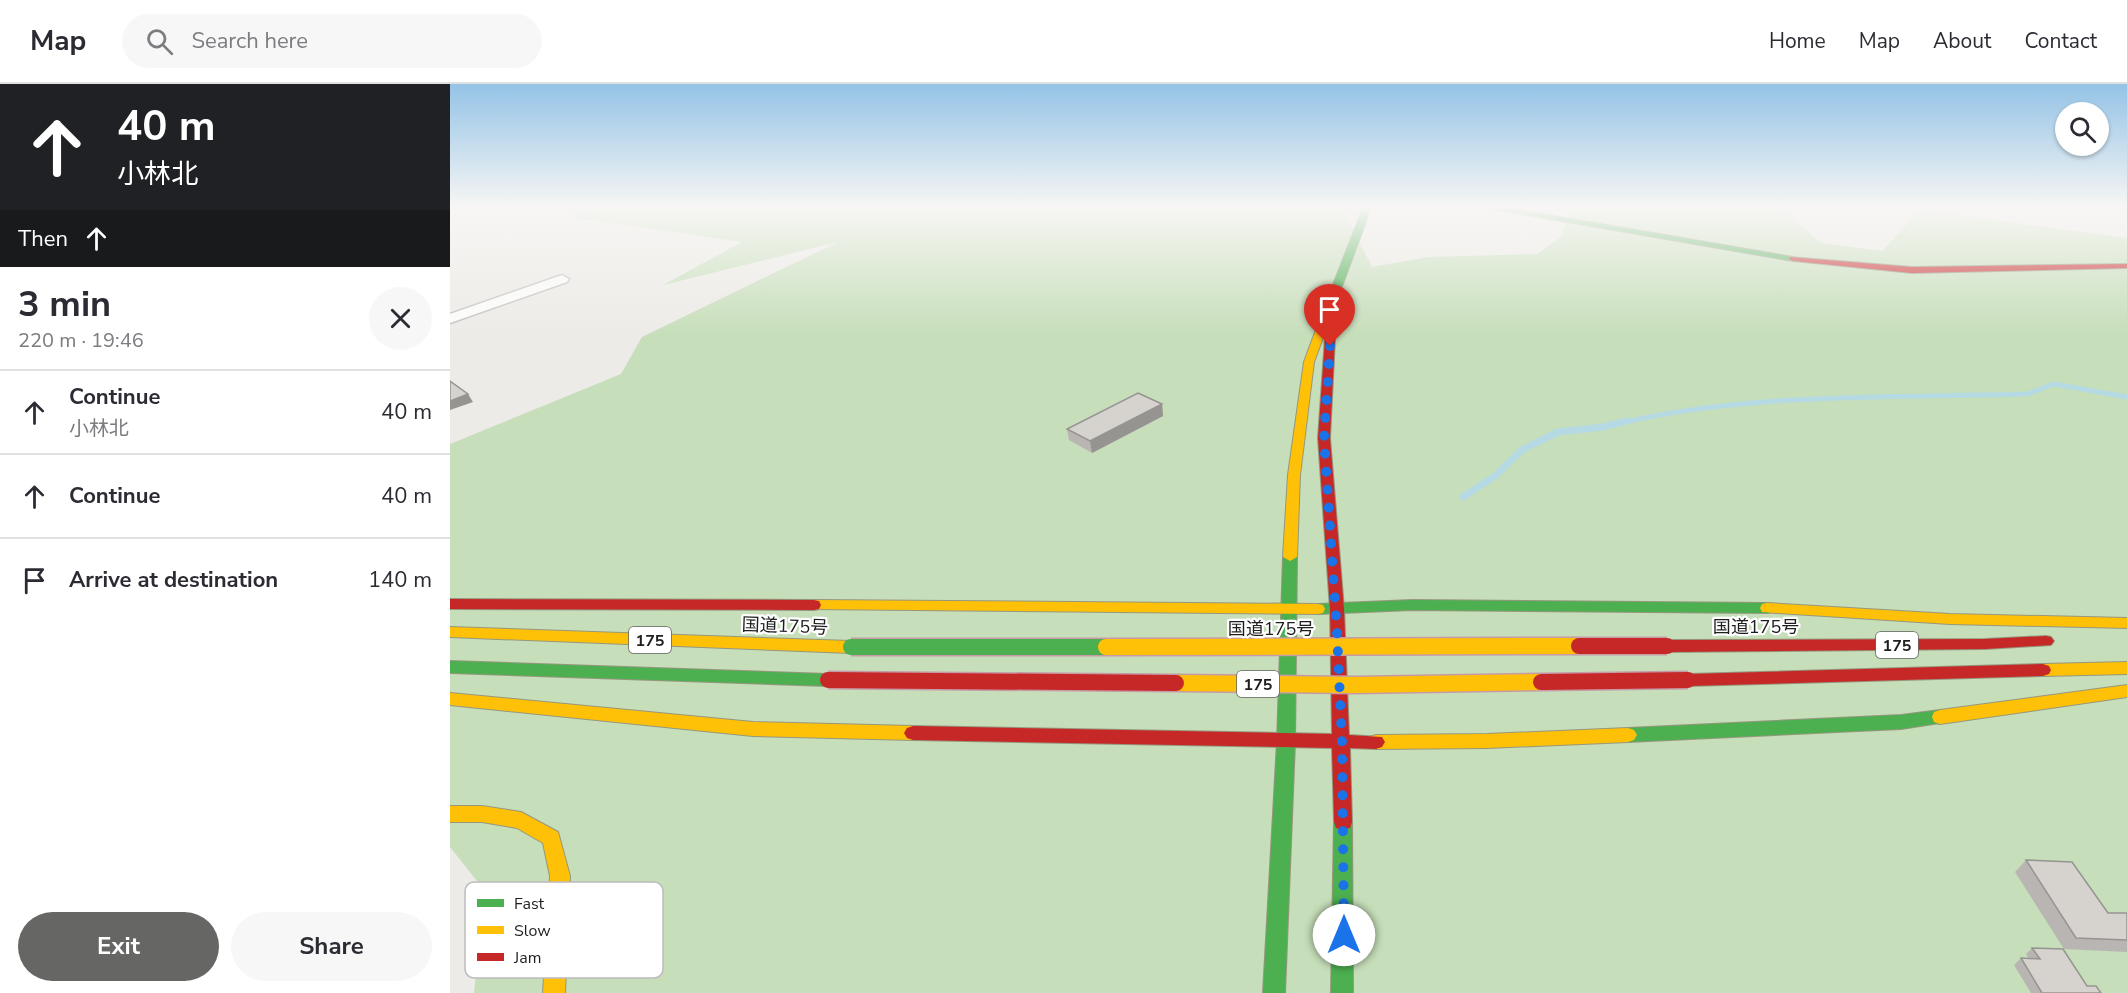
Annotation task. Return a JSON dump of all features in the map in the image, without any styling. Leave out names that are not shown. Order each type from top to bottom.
[{"type":"main road","points":[[1274,993],[1286,742],[1287,609],[1294,475],[1309,362],[1351,250]]},
{"type":"main road","points":[[1738,250],[1851,266],[1912,270],[2127,266]]},
{"type":"main road","points":[[1332,300],[1324,438],[1336,609],[1342,742],[1344,872],[1342,993]]},
{"type":"main road","points":[[450,604],[1059,605],[1287,609],[1412,605],[1770,608],[1950,619],[2127,623]]},
{"type":"main road","name":"国道175号","points":[[450,632],[851,647],[1667,646],[1985,644],[2056,640]]},
{"type":"main road","name":"175","points":[[450,667],[828,680],[1355,685],[1688,680],[2127,668]]},
{"type":"main road","points":[[450,699],[753,729],[1342,742],[1487,741],[1901,722],[2127,691]]},
{"type":"main road","points":[[450,814],[482,814],[521,820],[551,838],[560,882]]},
{"type":"main road","points":[[554,993],[555,978]]},
{"type":"street","points":[[450,319],[562,279]]},
{"type":"green space","points":[[727,250],[804,250],[663,285]]},
{"type":"green space","points":[[821,250],[1364,250],[1372,267],[1428,257],[1537,254],[1542,250],[2127,250],[2127,993],[474,993],[476,978],[663,978],[663,882],[478,882],[450,847],[450,444],[621,374],[642,337]]},
{"type":"building","points":[[450,381],[468,394],[450,401]]},
{"type":"building","points":[[1138,393],[1162,404],[1090,441],[1067,429]]},
{"type":"building","points":[[2026,860],[2072,862],[2108,913],[2127,913],[2127,940],[2076,938]]},
{"type":"building","points":[[2032,948],[2063,949],[2087,986],[2096,986],[2101,993],[2042,993],[2021,958],[2040,959]]},
{"type":"waterway","points":[[1621,423],[1671,413],[1772,401],[2027,394],[2054,384],[2127,397]]},
{"type":"waterway","points":[[1463,497],[1495,476],[1522,450],[1558,432],[1603,427],[1627,421]]},
{"type":"traffic: fast","points":[[1330,305],[1351,250]]},
{"type":"traffic: fast","points":[[1743,250],[1793,259]]},
{"type":"traffic: fast","points":[[1274,993],[1286,742],[1290,557]]},
{"type":"traffic: fast","points":[[1318,609],[1412,605],[1767,608]]},
{"type":"traffic: fast","points":[[851,647],[1106,647]]},
{"type":"traffic: fast","points":[[450,667],[828,680]]},
{"type":"traffic: fast","points":[[1628,735],[1901,722],[1940,717]]},
{"type":"traffic: fast","points":[[1342,993],[1343,822]]},
{"type":"traffic: slow","points":[[1290,557],[1294,475],[1309,362],[1330,305]]},
{"type":"traffic: slow","points":[[814,605],[1318,609]]},
{"type":"traffic: slow","points":[[1767,608],[1950,619],[2127,623]]},
{"type":"traffic: slow","points":[[450,632],[851,647]]},
{"type":"traffic: slow","points":[[1106,647],[1579,646]]},
{"type":"traffic: slow","points":[[2043,670],[2127,668]]},
{"type":"traffic: slow","points":[[1176,683],[1355,685],[1541,682]]},
{"type":"traffic: slow","points":[[1940,717],[2127,691]]},
{"type":"traffic: slow","points":[[450,699],[753,729],[913,733]]},
{"type":"traffic: slow","points":[[1376,742],[1487,741],[1628,735]]},
{"type":"traffic: slow","points":[[450,814],[482,814],[521,820],[551,838],[560,882]]},
{"type":"traffic: slow","points":[[554,993],[555,978]]},
{"type":"traffic: jam","points":[[1793,259],[1912,270],[2127,266]]},
{"type":"traffic: jam","points":[[1330,338],[1324,438],[1337,609],[1343,822]]},
{"type":"traffic: jam","points":[[450,604],[814,605]]},
{"type":"traffic: jam","points":[[1667,646],[1985,644],[2046,641]]},
{"type":"traffic: jam","points":[[1579,646],[1667,646]]},
{"type":"traffic: jam","points":[[1688,680],[2043,670]]},
{"type":"traffic: jam","points":[[828,680],[1176,683]]},
{"type":"traffic: jam","points":[[1541,682],[1688,680]]},
{"type":"traffic: jam","points":[[913,733],[1376,742]]},
{"type":"route","points":[[1330,346],[1324,438],[1336,609],[1342,742],[1344,935]]}]
